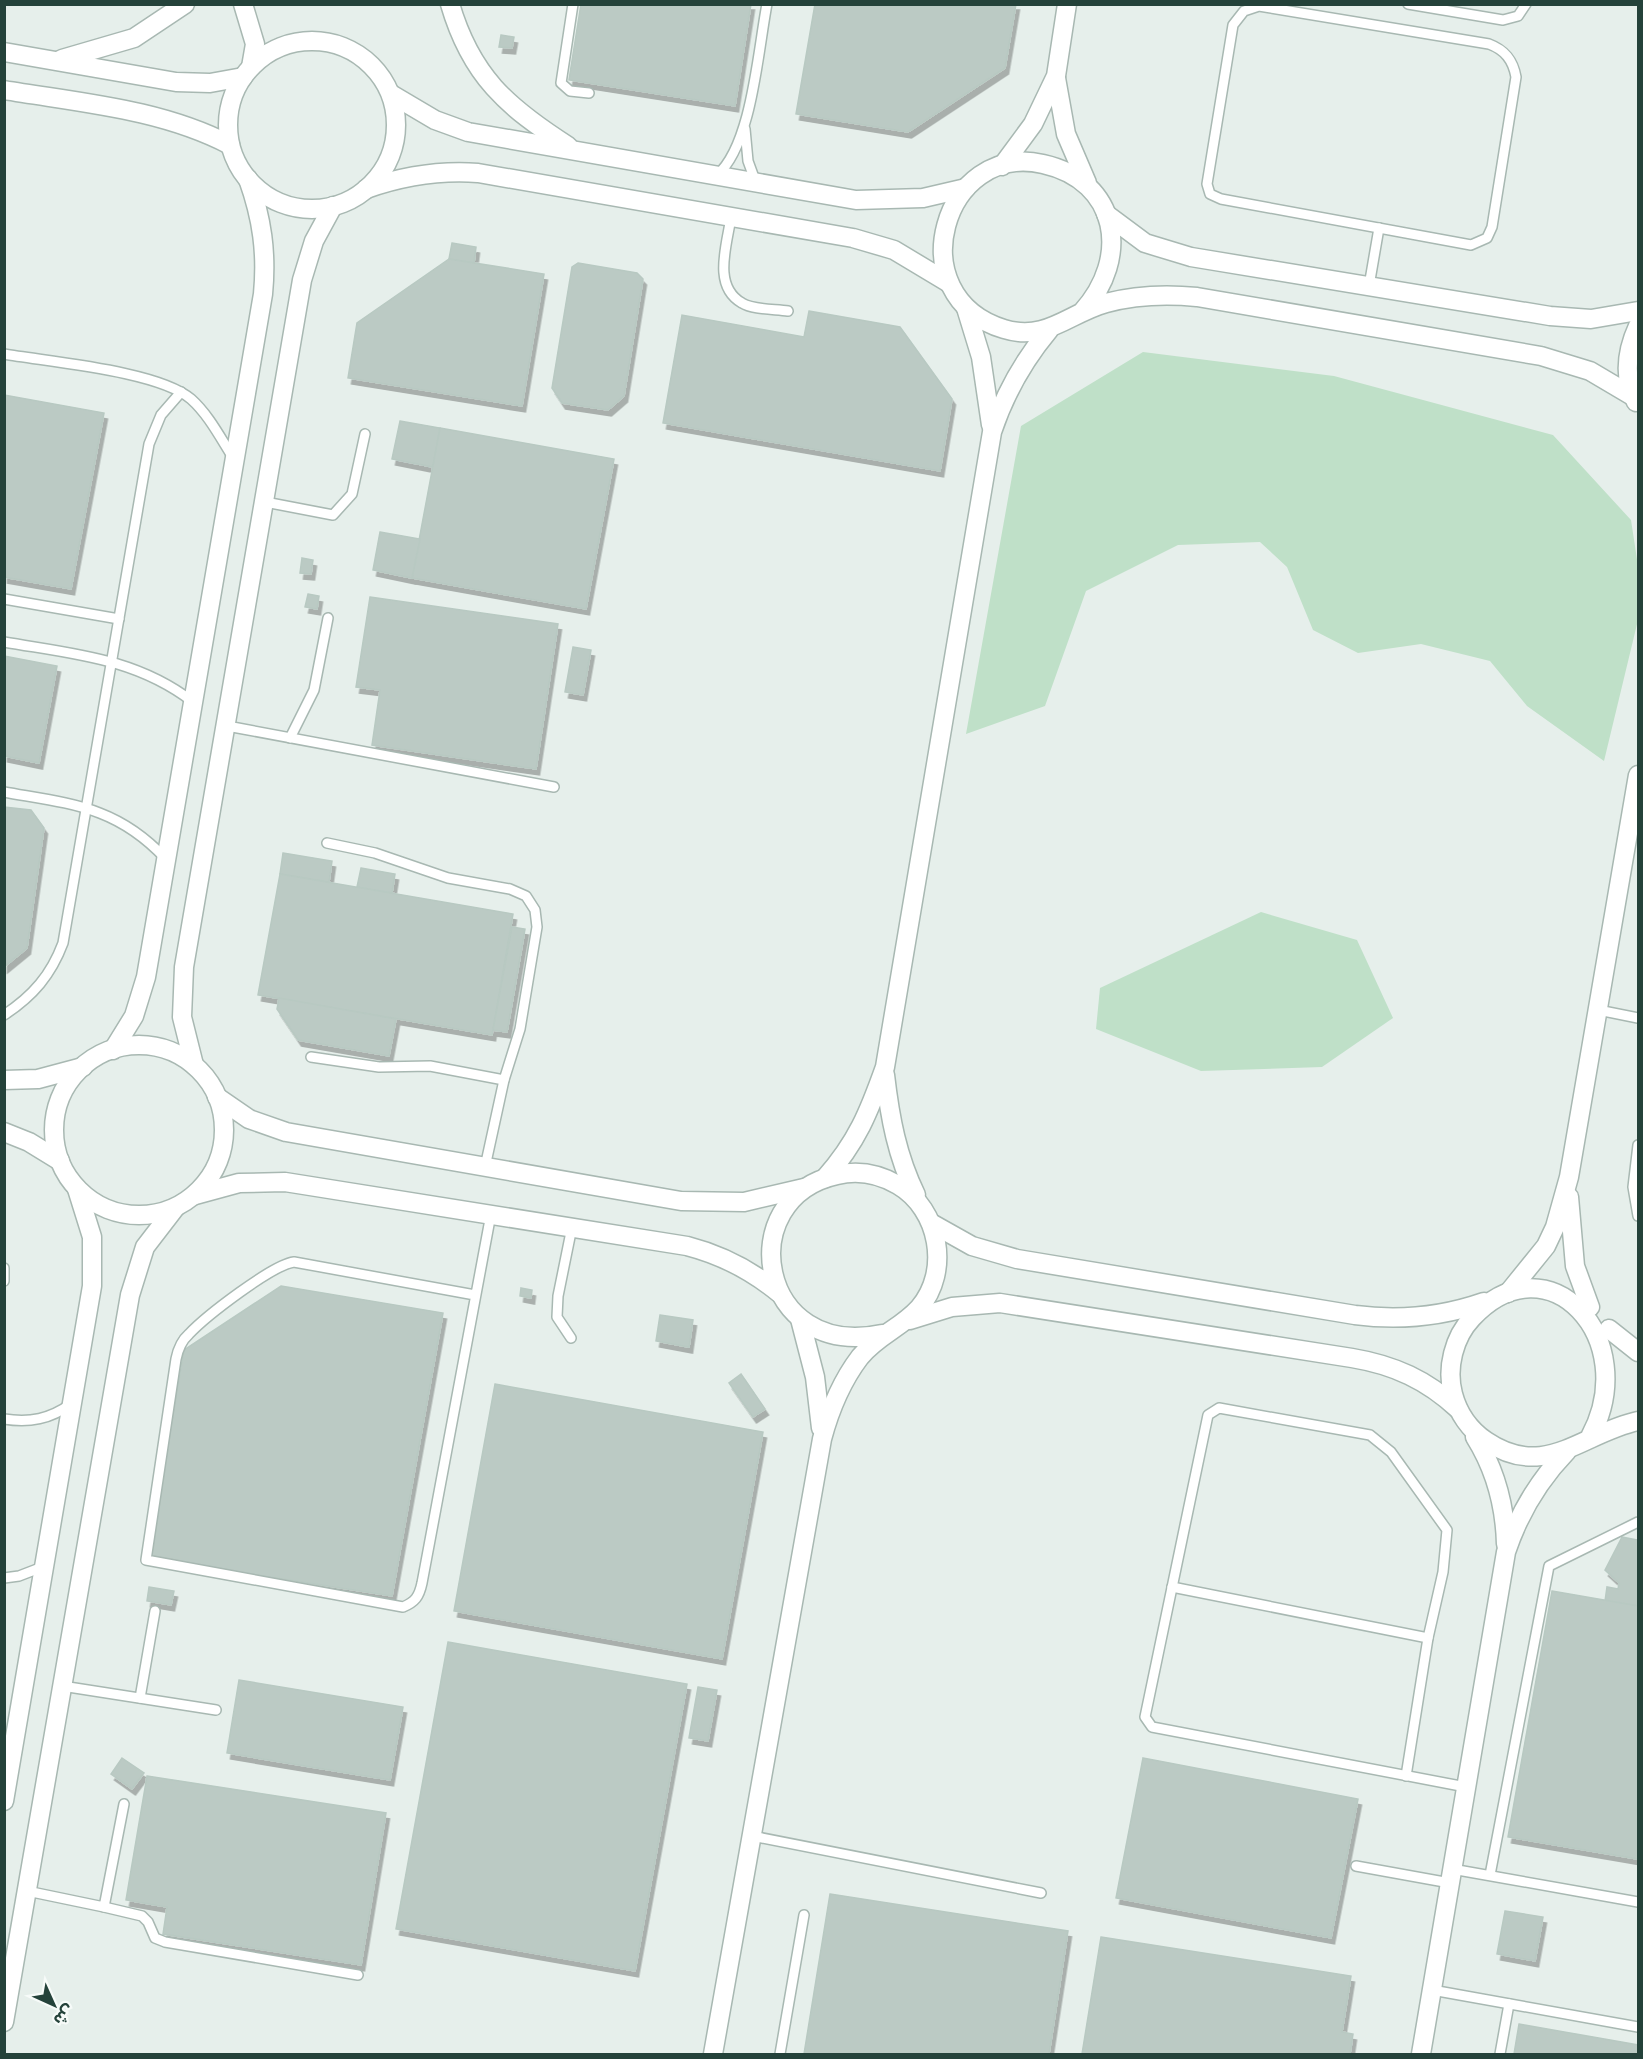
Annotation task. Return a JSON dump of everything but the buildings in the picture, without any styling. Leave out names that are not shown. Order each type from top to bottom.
[{"type":"street","points":[[57,61],[134,38],[185,4]]},
{"type":"street","points":[[243,4],[255,44],[247,72],[232,98],[228,122],[230,145],[237,164],[248,179],[269,197],[295,207],[333,206],[366,189],[409,176],[432,172],[478,173],[874,243],[913,260],[949,283]]},
{"type":"street","points":[[450,4],[463,43],[485,79],[514,110],[577,152]]},
{"type":"street","points":[[1002,166],[1033,124],[1056,76],[1067,4]]},
{"type":"street","points":[[4,52],[176,82],[210,83],[247,72],[268,53],[287,45],[308,40],[329,42],[349,49],[367,60],[381,76],[391,94],[396,120],[394,146],[383,170],[366,189]]},
{"type":"street","points":[[1056,76],[1066,134],[1089,188],[1106,214],[1138,239],[1175,254],[1570,318],[1611,317],[1638,311]]},
{"type":"street","points":[[4,90],[158,117],[195,128],[230,145]]},
{"type":"street","points":[[391,94],[428,116],[468,132],[856,200],[923,198],[966,188]]},
{"type":"street","points":[[992,432],[986,381],[966,308],[949,283],[944,267],[943,233],[948,216],[966,188],[983,175],[1002,166],[1021,162],[1040,163],[1075,176],[1089,188]]},
{"type":"street","points":[[112,1050],[134,1016],[141,997],[235,460],[265,271],[262,224],[248,179]]},
{"type":"street","points":[[194,1065],[186,1041],[182,992],[302,280],[314,242],[333,206]]},
{"type":"street","points":[[966,308],[984,321],[1005,330],[1026,332],[1048,330],[1067,322],[1082,312],[1097,296],[1107,277],[1112,256],[1111,234],[1106,214]]},
{"type":"street","points":[[1082,312],[1127,298],[1162,295],[1197,297],[1541,356],[1590,371],[1636,401]]},
{"type":"street","points":[[1636,401],[1629,378],[1628,359],[1638,326]]},
{"type":"street","points":[[825,1178],[856,1139],[868,1116],[885,1067],[992,432],[999,410],[1020,367],[1048,330]]},
{"type":"street","points":[[1506,1552],[1505,1525],[1493,1472],[1463,1417],[1451,1374],[1458,1339],[1467,1323],[1501,1296],[1546,1246],[1555,1227],[1569,1177],[1638,775]]},
{"type":"street","points":[[4,1080],[38,1079],[83,1067],[112,1050],[134,1046],[156,1047],[176,1053],[194,1065],[207,1080],[218,1097],[224,1123],[222,1149],[212,1174],[195,1195]]},
{"type":"street","points":[[4,1801],[9,1759],[73,1402],[94,1262],[87,1212],[78,1190],[60,1161],[55,1141],[55,1121],[60,1101],[69,1083],[83,1067]]},
{"type":"street","points":[[885,1067],[890,1122],[907,1176],[918,1202],[931,1223],[937,1244],[937,1266],[931,1287],[921,1306],[905,1321]]},
{"type":"street","points":[[218,1097],[249,1119],[286,1132],[681,1201],[744,1202],[806,1188]]},
{"type":"street","points":[[4,1132],[29,1142],[60,1161]]},
{"type":"street","points":[[779,1293],[772,1271],[771,1247],[777,1224],[788,1204],[806,1188],[825,1178],[850,1172],[875,1174],[899,1185],[918,1202]]},
{"type":"street","points":[[1569,1177],[1570,1237],[1575,1266],[1590,1308]]},
{"type":"street","points":[[78,1190],[94,1203],[113,1212],[134,1215],[155,1214],[175,1208],[195,1195],[239,1183],[285,1182],[572,1227],[707,1251],[745,1268],[779,1293],[800,1319],[818,1331],[839,1338],[861,1339],[882,1334],[905,1321],[952,1306],[1000,1303],[1025,1305],[1376,1362],[1421,1380],[1495,1448],[1513,1454],[1549,1456],[1567,1451],[1590,1437],[1638,1421]]},
{"type":"street","points":[[4,2022],[130,1295],[145,1247],[175,1208]]},
{"type":"street","points":[[931,1223],[972,1246],[1017,1259],[1355,1315],[1411,1318],[1440,1315],[1501,1296],[1542,1288],[1568,1295],[1590,1308],[1607,1328],[1638,1352]]},
{"type":"street","points":[[800,1319],[815,1377],[822,1439]]},
{"type":"street","points":[[1590,1437],[1606,1419],[1616,1397],[1620,1373],[1617,1350],[1607,1328]]},
{"type":"street","points":[[713,2055],[822,1439],[830,1409],[843,1381],[861,1356],[882,1334]]},
{"type":"street","points":[[1421,2055],[1506,1552],[1514,1530],[1536,1487],[1567,1451]]},
{"type":"lane","points":[[573,4],[561,83],[566,90],[589,93]]},
{"type":"lane","points":[[716,176],[732,158],[745,127],[766,4]]},
{"type":"lane","points":[[1408,4],[1503,20],[1518,16],[1527,4]]},
{"type":"lane","points":[[1259,6],[1489,44],[1505,52],[1511,60],[1516,77],[1492,227],[1487,238],[1471,244],[1379,228],[1221,199],[1210,194],[1206,184],[1233,25],[1244,10],[1259,6]]},
{"type":"lane","points":[[745,127],[748,161],[756,183]]},
{"type":"lane","points":[[731,218],[723,277],[728,290],[743,304],[788,310]]},
{"type":"lane","points":[[1369,286],[1379,228]]},
{"type":"lane","points":[[4,354],[148,378],[181,392],[199,408],[235,460]]},
{"type":"lane","points":[[4,1015],[33,993],[56,962],[63,943],[149,444],[161,415],[181,392]]},
{"type":"lane","points":[[265,502],[333,515],[352,494],[365,434]]},
{"type":"lane","points":[[4,599],[119,619]]},
{"type":"lane","points":[[290,738],[314,690],[328,618]]},
{"type":"lane","points":[[4,642],[112,661],[156,676],[193,702]]},
{"type":"lane","points":[[227,726],[554,787]]},
{"type":"lane","points":[[4,792],[87,807],[132,829],[165,858]]},
{"type":"lane","points":[[327,843],[375,853],[448,878],[510,889],[526,896],[532,902],[537,927],[517,1043],[504,1080],[485,1167]]},
{"type":"lane","points":[[1598,1010],[1638,1018]]},
{"type":"lane","points":[[311,1057],[379,1067],[430,1066],[504,1080]]},
{"type":"lane","points":[[1638,1145],[1633,1188],[1638,1216]]},
{"type":"lane","points":[[475,1295],[294,1262],[276,1267],[195,1328],[182,1341],[176,1359],[146,1560],[403,1607],[413,1603],[420,1594],[491,1214]]},
{"type":"lane","points":[[571,1338],[557,1317],[558,1296],[572,1227]]},
{"type":"lane","points":[[4,1268],[4,1281]]},
{"type":"lane","points":[[4,1419],[30,1421],[46,1418],[73,1402]]},
{"type":"lane","points":[[1406,1776],[1428,1638],[1443,1572],[1447,1530],[1391,1452],[1370,1435],[1219,1408],[1214,1410],[1208,1415],[1145,1717],[1152,1727],[1406,1776],[1466,1787]]},
{"type":"lane","points":[[1490,1875],[1549,1566],[1638,1522]]},
{"type":"lane","points":[[4,1578],[19,1576],[45,1566]]},
{"type":"lane","points":[[1172,1587],[1428,1638]]},
{"type":"lane","points":[[140,1698],[155,1611]]},
{"type":"lane","points":[[62,1686],[216,1710]]},
{"type":"lane","points":[[104,1907],[123,1804]]},
{"type":"lane","points":[[752,1836],[1041,1893]]},
{"type":"lane","points":[[1356,1866],[1451,1876],[1490,1875],[1638,1902]]},
{"type":"lane","points":[[27,1890],[142,1917],[148,1922],[155,1938],[165,1942],[358,1975]]},
{"type":"lane","points":[[780,2055],[804,1915]]},
{"type":"lane","points":[[1432,1990],[1638,2027]]},
{"type":"lane","points":[[1500,2055],[1509,2004]]},
{"type":"green space","points":[[1143,352],[1334,376],[1553,435],[1631,520],[1638,566],[1638,620],[1604,761],[1527,706],[1490,661],[1421,644],[1358,653],[1313,630],[1287,567],[1260,542],[1178,545],[1086,591],[1045,706],[966,734],[1021,426]]},
{"type":"green space","points":[[1261,912],[1357,940],[1393,1018],[1322,1067],[1201,1071],[1096,1029],[1100,988]]}]
